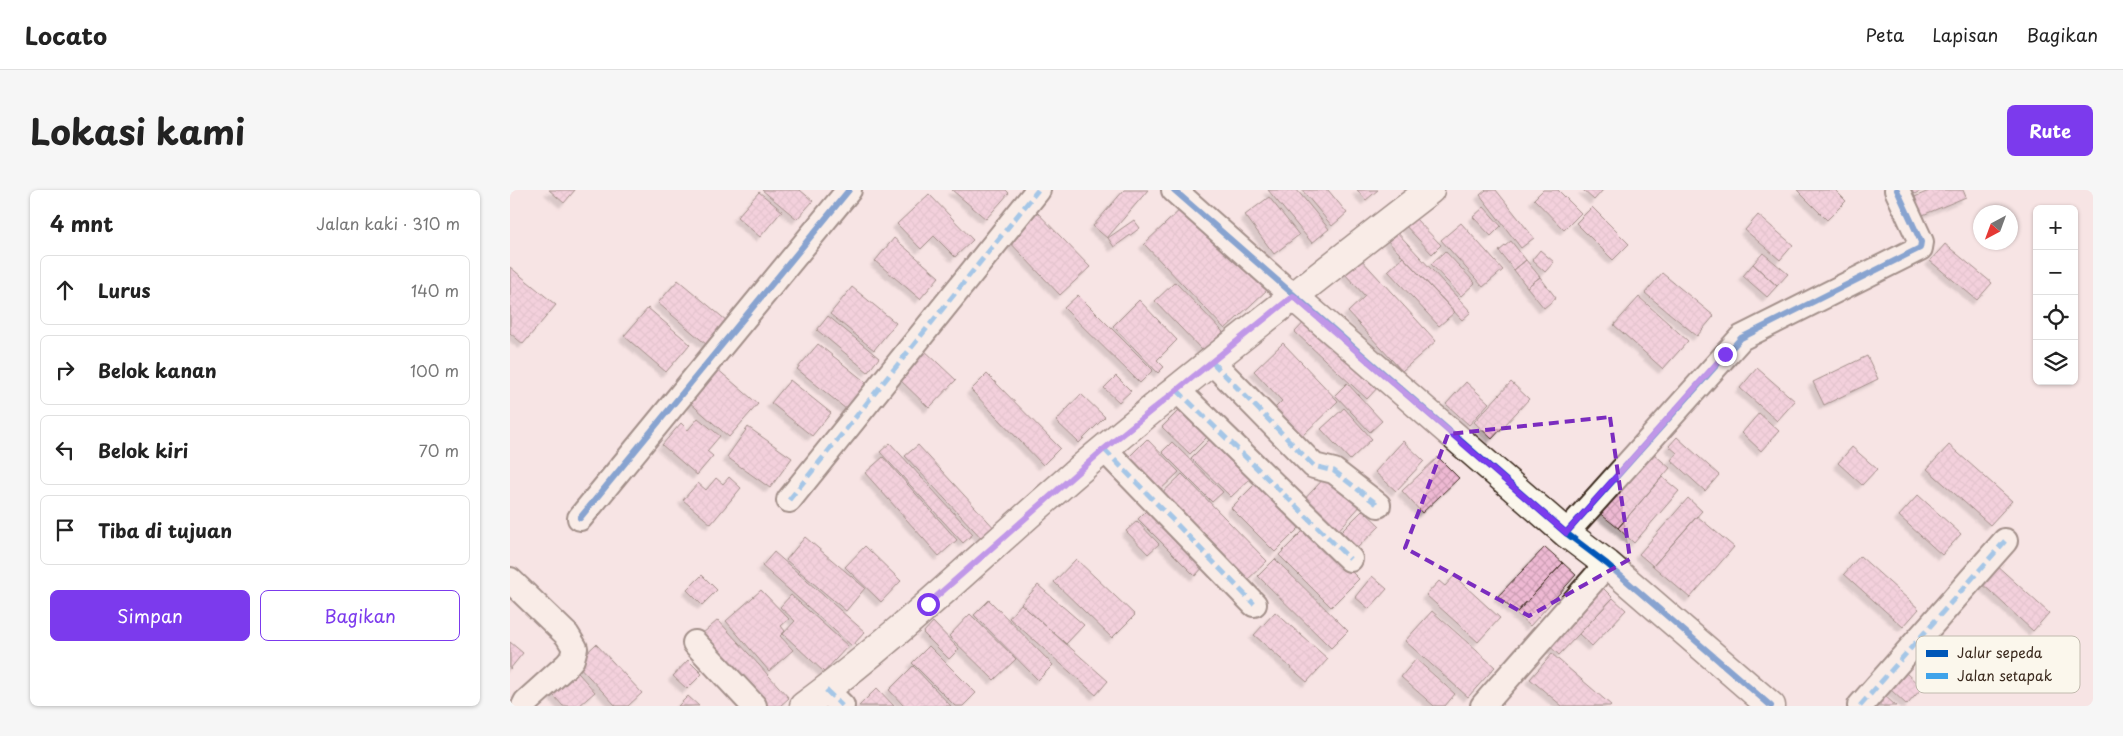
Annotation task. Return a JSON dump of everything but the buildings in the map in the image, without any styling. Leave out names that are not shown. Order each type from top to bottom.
[{"type":"main road","points":[[804,706],[834,698],[921,610],[1104,449],[1293,296],[1430,190]]},
{"type":"main road","points":[[1293,296],[1566,533],[1607,564],[1771,706]]},
{"type":"street","points":[[580,518],[849,190]]},
{"type":"street","points":[[789,500],[1038,190]]},
{"type":"street","points":[[1174,190],[1293,296]]},
{"type":"street","points":[[1566,533],[1741,338],[1920,248],[1921,242],[1897,190]]},
{"type":"street","points":[[1212,362],[1314,466],[1334,471],[1378,505]]},
{"type":"street","points":[[1177,390],[1350,559]]},
{"type":"street","points":[[1104,449],[1254,604]]},
{"type":"street","points":[[1922,636],[2005,541]]},
{"type":"street","points":[[1484,706],[1607,564]]},
{"type":"street","points":[[510,580],[567,635],[575,648],[572,659],[567,665],[526,702],[524,706]]},
{"type":"street","points":[[1860,706],[1916,642]]},
{"type":"street","points":[[695,643],[754,706]]},
{"type":"highlighted area","points":[[1610,417],[1630,559],[1529,616],[1405,548],[1448,434]]},
{"type":"marked path","points":[[789,500],[1038,190]]},
{"type":"marked path","points":[[1212,362],[1314,466],[1334,471],[1378,505]]},
{"type":"marked path","points":[[1177,390],[1350,559]]},
{"type":"marked path","points":[[1104,449],[1254,604]]},
{"type":"marked path","points":[[1922,636],[2005,541]]},
{"type":"marked path","points":[[1860,706],[1916,642]]},
{"type":"marked path","points":[[826,690],[842,706]]},
{"type":"cycle path","points":[[580,518],[849,190]]},
{"type":"cycle path","points":[[1174,190],[1566,533],[1607,564],[1771,706]]},
{"type":"cycle path","points":[[1566,533],[1741,338],[1920,248],[1921,242],[1897,190]]},
{"type":"route","points":[[928,604],[1104,449],[1293,296],[1566,533],[1725,354]]}]
